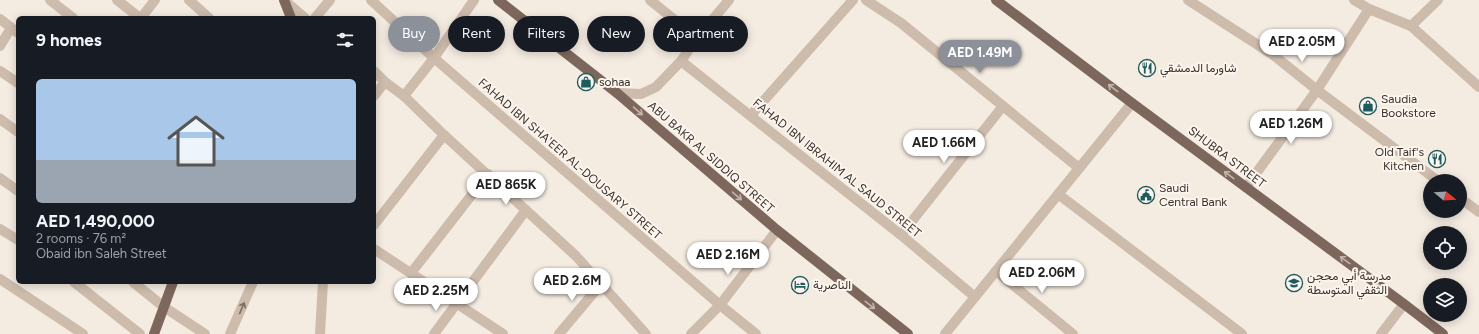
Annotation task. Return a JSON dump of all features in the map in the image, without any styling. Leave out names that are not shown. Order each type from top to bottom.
[{"type":"main road","points":[[278,0],[290,14]]},
{"type":"main road","points":[[284,0],[290,14]]},
{"type":"main road","name":"ABU BAKR AL SIDDIQ STREET","points":[[498,0],[617,93],[777,230],[908,334]]},
{"type":"main road","name":"SHUBRA STREET","points":[[996,0],[1443,334]]},
{"type":"main road","points":[[154,334],[172,284]]},
{"type":"street","points":[[50,0],[70,16]]},
{"type":"street","points":[[117,0],[137,16]]},
{"type":"street","points":[[142,16],[155,0]]},
{"type":"street","points":[[189,0],[207,16]]},
{"type":"street","points":[[284,0],[303,16]]},
{"type":"street","points":[[317,16],[330,0]]},
{"type":"street","name":"FAHAD IBN SHA'EER AL-DOUSARY STREET","points":[[371,0],[434,58],[720,305],[756,334]]},
{"type":"street","points":[[404,96],[434,58],[474,0]]},
{"type":"street","points":[[650,0],[670,16]]},
{"type":"street","points":[[716,16],[729,0]]},
{"type":"street","points":[[751,115],[853,0]]},
{"type":"street","points":[[866,0],[901,23],[1079,168]]},
{"type":"street","points":[[1188,0],[1272,54],[1317,90],[1429,174]]},
{"type":"street","points":[[1355,0],[1369,9],[1411,26],[1479,87]]},
{"type":"street","points":[[1411,26],[1438,0]]},
{"type":"street","points":[[1246,187],[1317,90],[1369,9]]},
{"type":"street","points":[[0,19],[14,30],[0,46]]},
{"type":"street","points":[[617,93],[641,94],[656,87],[681,61],[687,52]]},
{"type":"street","name":"FAHAD IBN IBRAHIM AL SAUD STREET","points":[[681,61],[901,235],[975,297]]},
{"type":"street","points":[[0,71],[16,82]]},
{"type":"street","points":[[376,73],[385,82],[404,96],[444,135],[576,256],[646,334]]},
{"type":"street","points":[[376,93],[385,82]]},
{"type":"street","points":[[945,334],[1132,103]]},
{"type":"street","points":[[901,235],[1003,106]]},
{"type":"street","points":[[0,119],[16,131]]},
{"type":"street","points":[[376,222],[444,135]]},
{"type":"street","points":[[411,273],[488,174]]},
{"type":"street","points":[[0,178],[16,190]]},
{"type":"street","points":[[1058,194],[1242,334]]},
{"type":"street","points":[[1467,203],[1479,212]]},
{"type":"street","points":[[434,334],[526,210]]},
{"type":"street","points":[[0,229],[16,239]]},
{"type":"street","points":[[691,334],[720,305],[777,230]]},
{"type":"street","points":[[376,250],[503,334]]},
{"type":"street","points":[[996,271],[1074,334]]},
{"type":"street","points":[[0,279],[82,334]]},
{"type":"street","points":[[77,284],[140,334]]},
{"type":"street","points":[[135,284],[164,307],[205,334]]},
{"type":"street","points":[[230,334],[252,284]]},
{"type":"street","points":[[320,334],[323,284]]},
{"type":"street","points":[[559,334],[601,284]]},
{"type":"street","points":[[1381,334],[1404,304]]},
{"type":"place","name":"شاورما الدمشقي","points":[[1147,68]]},
{"type":"place","name":"sohaa","points":[[586,82]]},
{"type":"place","name":"Saudia Bookstore","points":[[1368,106]]},
{"type":"place","name":"Old Taif's Kitchen","points":[[1437,159]]},
{"type":"place","name":"Saudi Central Bank","points":[[1146,195]]},
{"type":"place","name":"مدرسة أبي محجن الثقفي المتوسطة","points":[[1294,283]]},
{"type":"place","name":"الناصرية","points":[[800,285]]}]
